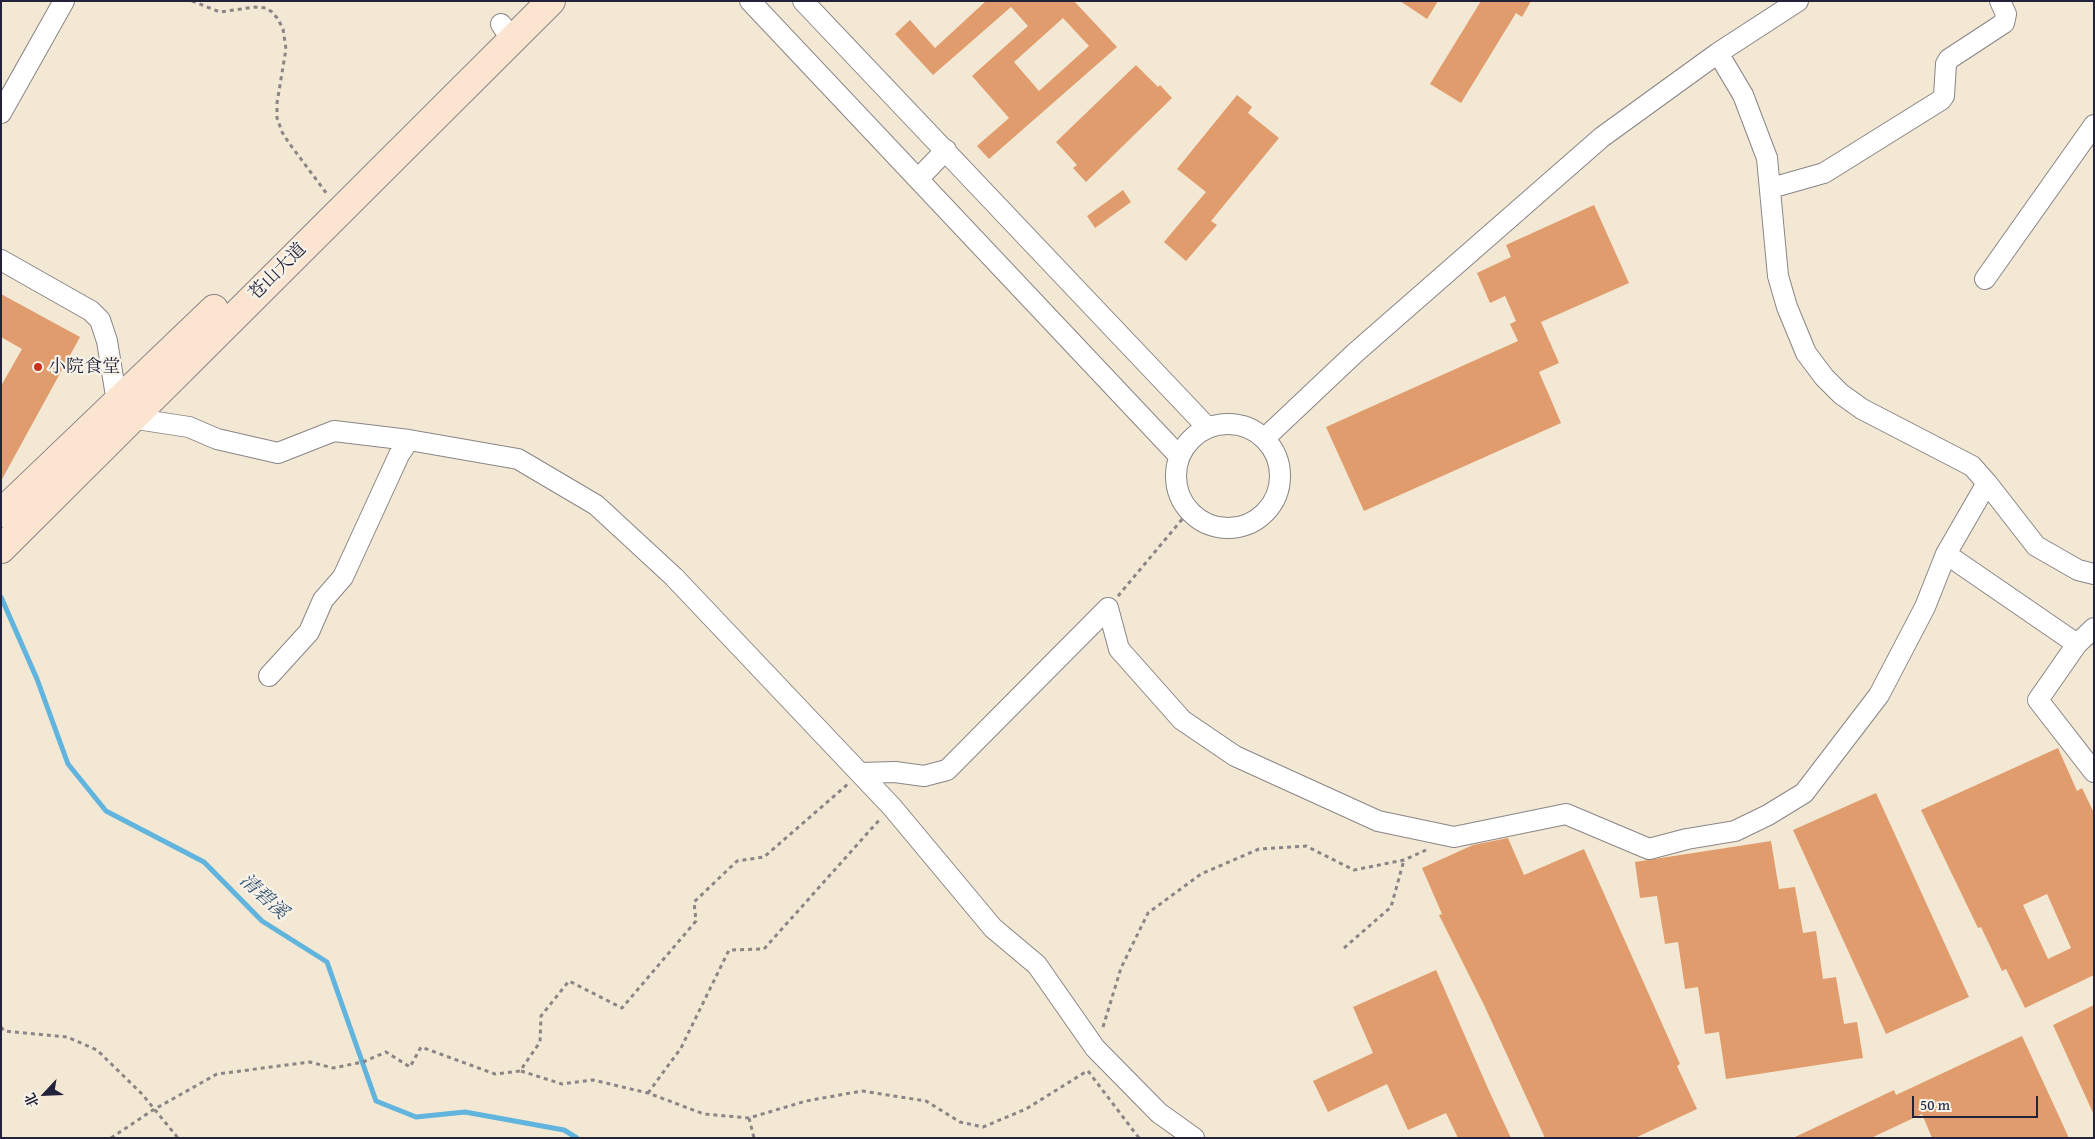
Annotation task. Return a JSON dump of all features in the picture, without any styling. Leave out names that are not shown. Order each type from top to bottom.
[{"type":"main road","name":"苍山大道","points":[[1,512],[123,410],[507,32],[524,1]]},
{"type":"main road","name":"苍山大道","points":[[4,546],[123,410],[329,196],[507,32],[551,1]]},
{"type":"street","points":[[1,113],[64,1]]},
{"type":"street","points":[[750,1],[1179,456]]},
{"type":"street","points":[[804,1],[1207,427]]},
{"type":"street","points":[[1265,438],[1355,353],[1602,137],[1718,53],[1798,1]]},
{"type":"street","points":[[1771,188],[1824,173],[1941,100],[1944,96],[1946,64],[1949,59],[2004,24],[2006,14],[2000,1]]},
{"type":"street","points":[[1718,53],[1743,95],[1767,158],[1778,276],[1787,307],[1806,353],[1824,377],[1862,409],[1972,466],[2036,546],[2078,570],[2094,574]]},
{"type":"street","points":[[1985,279],[2094,125]]},
{"type":"street","points":[[918,179],[946,150]]},
{"type":"street","points":[[1,260],[91,311],[100,320],[107,341],[123,410],[188,427],[217,439],[278,453],[334,431],[409,440],[518,459],[596,506],[674,577],[892,807],[993,928],[1037,965],[1095,1048],[1159,1113],[1194,1138]]},
{"type":"street","points":[[1228,422],[1248,426],[1265,438],[1278,456],[1281,478],[1276,499],[1262,517],[1243,527],[1223,528],[1204,523],[1189,511],[1179,494],[1176,475],[1179,456],[1190,438],[1207,427],[1228,422]]},
{"type":"street","points":[[269,676],[309,632],[323,600],[343,577],[399,455],[409,440]]},
{"type":"street","points":[[1108,608],[1119,649],[1182,720],[1235,756],[1378,821],[1454,837],[1566,814],[1649,849],[1687,839],[1735,831],[1768,815],[1804,793],[1879,695],[1925,607],[1946,554],[1987,483]]},
{"type":"street","points":[[1946,554],[2077,644]]},
{"type":"street","points":[[860,773],[895,772],[924,776],[947,770],[1108,608]]},
{"type":"street","points":[[2092,767],[2038,700],[2077,644],[2094,628]]},
{"type":"path","points":[[192,1],[220,12],[255,7],[266,8],[278,19],[283,29],[286,49],[277,103],[277,118],[288,142],[329,196]]},
{"type":"path","points":[[1108,608],[1189,511]]},
{"type":"path","points":[[520,1071],[540,1042],[541,1016],[569,981],[622,1008],[696,921],[694,902],[737,861],[764,857],[860,773]]},
{"type":"path","points":[[648,1093],[681,1048],[729,950],[764,949],[868,830],[892,807]]},
{"type":"path","points":[[111,1138],[153,1110],[217,1074],[310,1062],[333,1068],[363,1062],[386,1052],[410,1068],[421,1047],[494,1074],[520,1071],[562,1084],[593,1080],[648,1093],[704,1114],[749,1118],[806,1101],[862,1092],[926,1101],[960,1122],[983,1127],[1026,1109],[1088,1071],[1121,968],[1148,912],[1201,874],[1258,849],[1306,846],[1354,870],[1404,860],[1454,837]]},
{"type":"path","points":[[1344,948],[1392,907],[1404,860]]},
{"type":"path","points":[[1,1026],[4,1031],[67,1037],[97,1050],[142,1094],[153,1110],[178,1138]]},
{"type":"path","points":[[1088,1071],[1139,1138]]},
{"type":"path","points":[[749,1118],[754,1138]]},
{"type":"building","points":[[986,1],[1074,1],[1117,47],[989,159],[977,146],[1009,118],[972,76],[1028,26],[1011,7],[933,75],[895,34],[910,20],[935,48]],"holes":[[[1063,18],[1089,46],[1039,91],[1014,62]]]},
{"type":"building","points":[[1400,1],[1438,1],[1427,19]]},
{"type":"building","points":[[1481,1],[1531,1],[1522,17],[1516,13],[1461,103],[1430,84]]},
{"type":"building","points":[[1136,65],[1172,98],[1086,182],[1073,168],[1077,165],[1056,142]]},
{"type":"building","points":[[1237,95],[1252,107],[1248,113],[1279,138],[1211,221],[1217,225],[1186,261],[1164,242],[1206,192],[1177,169]]},
{"type":"building","points":[[1123,190],[1131,202],[1095,228],[1087,216]]},
{"type":"building","points":[[1594,205],[1629,283],[1541,322],[1559,363],[1539,372],[1561,423],[1364,511],[1326,427],[1518,341],[1510,324],[1516,321],[1505,296],[1490,303],[1477,273],[1511,257],[1506,245]]},
{"type":"building","name":"小院食堂","points":[[1,294],[80,337],[1,481],[1,386],[22,349],[1,337]]},
{"type":"building","points":[[2058,748],[2077,791],[2082,788],[2094,813],[2094,975],[2025,1008],[2006,969],[2002,971],[1981,927],[1978,928],[1921,810]],"holes":[[[2047,894],[2071,948],[2048,959],[2023,905]]]},
{"type":"building","points":[[1876,793],[1969,997],[1886,1034],[1793,830]]},
{"type":"building","points":[[1508,838],[1524,875],[1584,849],[1680,1064],[1677,1066],[1697,1109],[1635,1138],[1545,1138],[1484,1005],[1439,915],[1442,914],[1422,868],[1473,845]]},
{"type":"building","points":[[1771,841],[1779,889],[1795,887],[1803,933],[1816,931],[1823,979],[1836,977],[1844,1024],[1857,1022],[1863,1058],[1726,1079],[1719,1032],[1705,1034],[1698,987],[1685,989],[1678,942],[1665,944],[1657,896],[1640,898],[1635,862]]},
{"type":"building","points":[[1436,970],[1511,1138],[1458,1138],[1446,1113],[1408,1130],[1387,1084],[1328,1112],[1313,1081],[1373,1053],[1353,1007]]},
{"type":"building","points":[[2094,1005],[2094,1115],[2053,1025]]},
{"type":"building","points":[[2022,1036],[2069,1138],[1932,1138],[1922,1114],[1871,1138],[1793,1138],[1894,1090],[1896,1095]]},
{"type":"waterway","name":"清碧溪","points":[[1,597],[37,679],[68,764],[106,811],[204,862],[262,921],[327,962],[376,1101],[416,1117],[465,1112],[564,1130],[577,1138]]},
{"type":"place","name":"小院食堂","points":[[38,367]]}]
